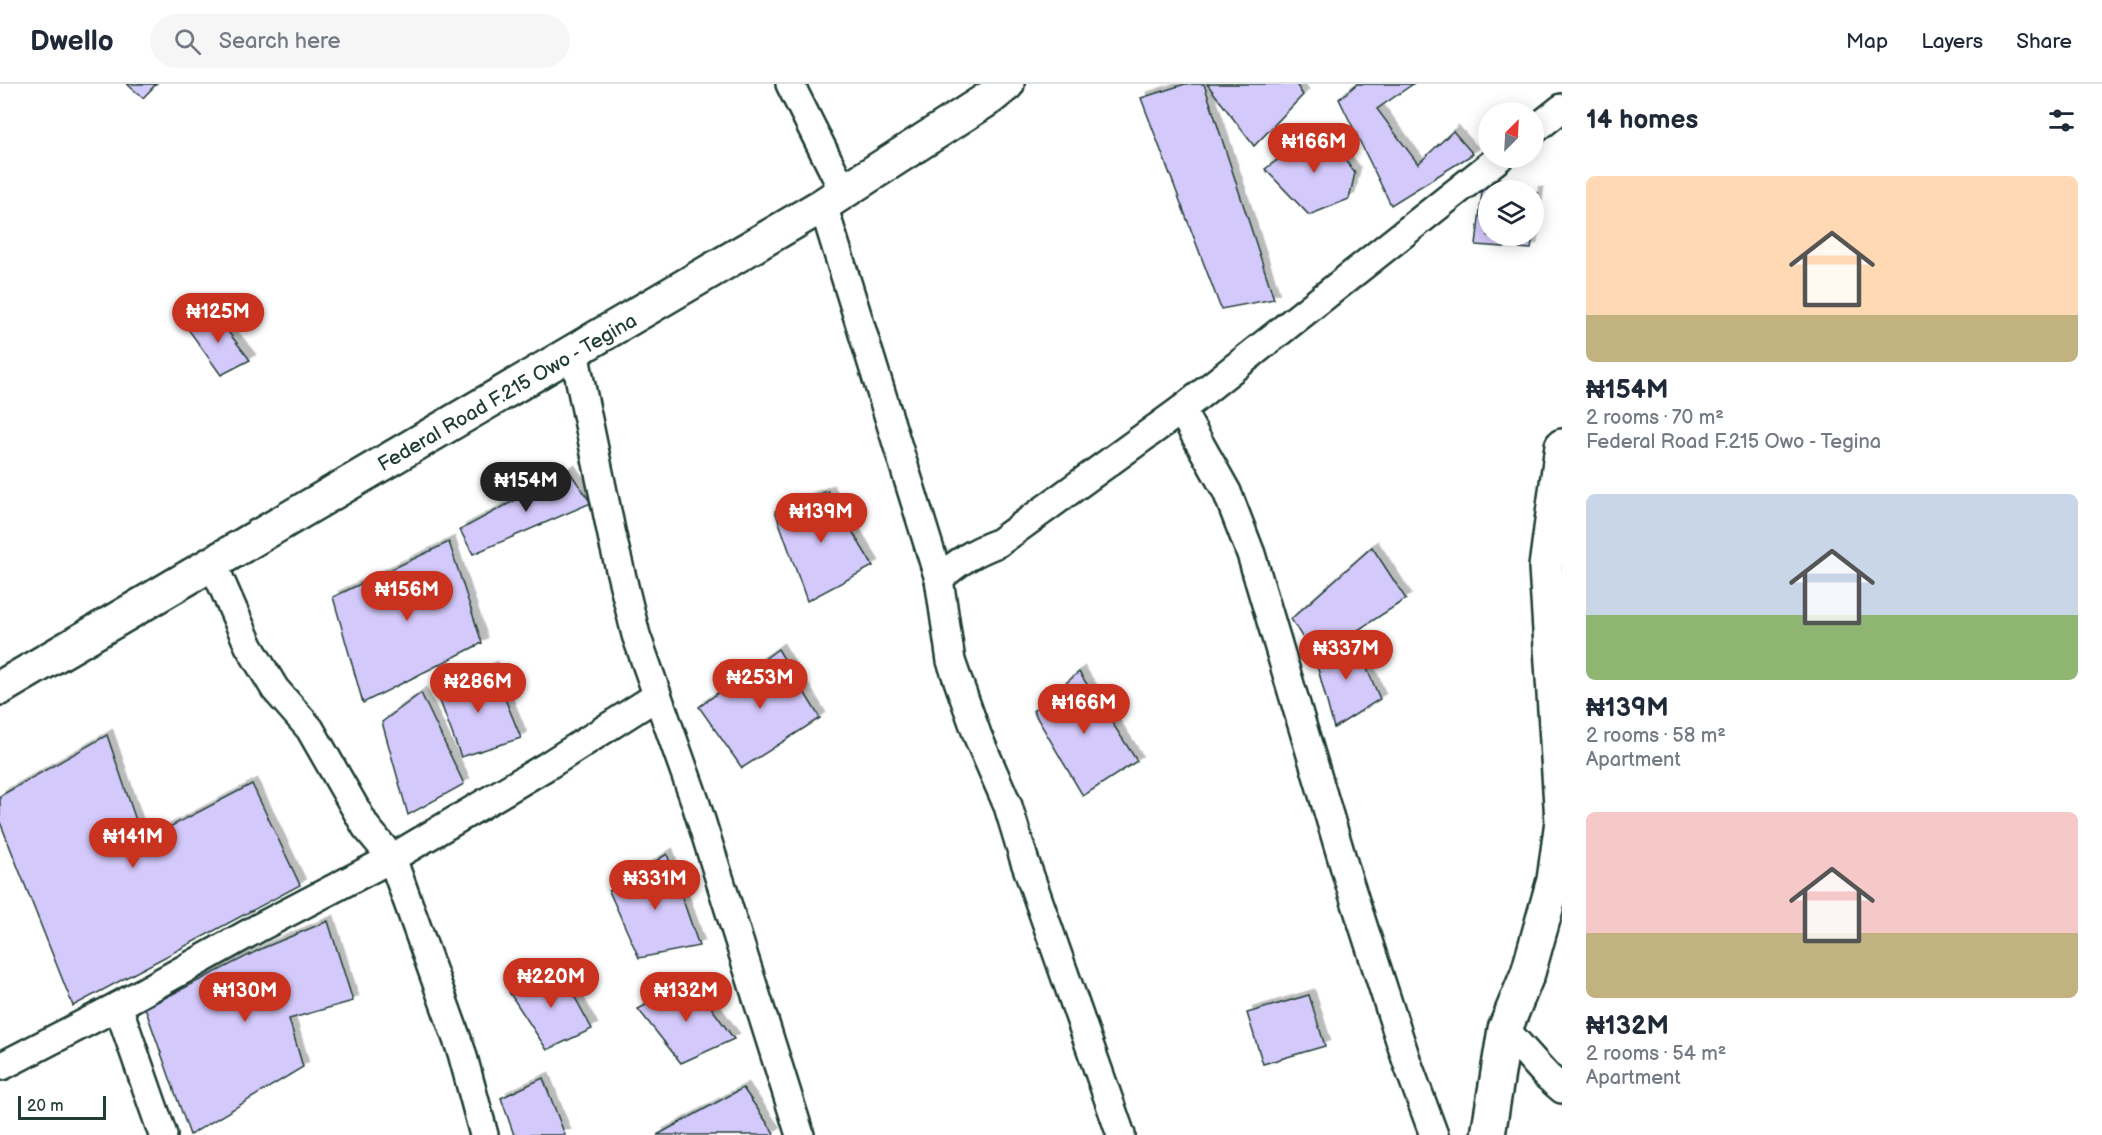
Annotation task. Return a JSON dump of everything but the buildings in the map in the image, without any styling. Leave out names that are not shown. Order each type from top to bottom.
[{"type":"main road","name":"Federal Road F.215 Owo - Tegina","points":[[0,688],[834,199],[991,97],[1007,84]]},
{"type":"main road","points":[[1488,1135],[1505,1029],[1528,973],[1554,880],[1562,821],[1554,567],[1562,446]]},
{"type":"street","points":[[790,84],[834,199],[939,579],[951,661],[978,737],[1008,807],[1120,1135]]},
{"type":"street","points":[[1544,122],[1562,108]]},
{"type":"street","points":[[939,579],[956,564],[975,552],[998,543],[1181,410],[1486,168]]},
{"type":"street","points":[[574,352],[614,544],[636,635],[695,801],[800,1135]]},
{"type":"street","points":[[1181,410],[1227,492],[1251,554],[1349,882],[1407,1062],[1434,1135]]},
{"type":"street","points":[[213,564],[249,646],[275,689],[310,729],[366,827],[392,858],[462,1053],[484,1135]]},
{"type":"street","points":[[2,1066],[392,858],[547,766],[657,696]]},
{"type":"street","points":[[118,1006],[162,1135]]},
{"type":"street","points":[[1505,1029],[1547,1076],[1562,1089]]}]
